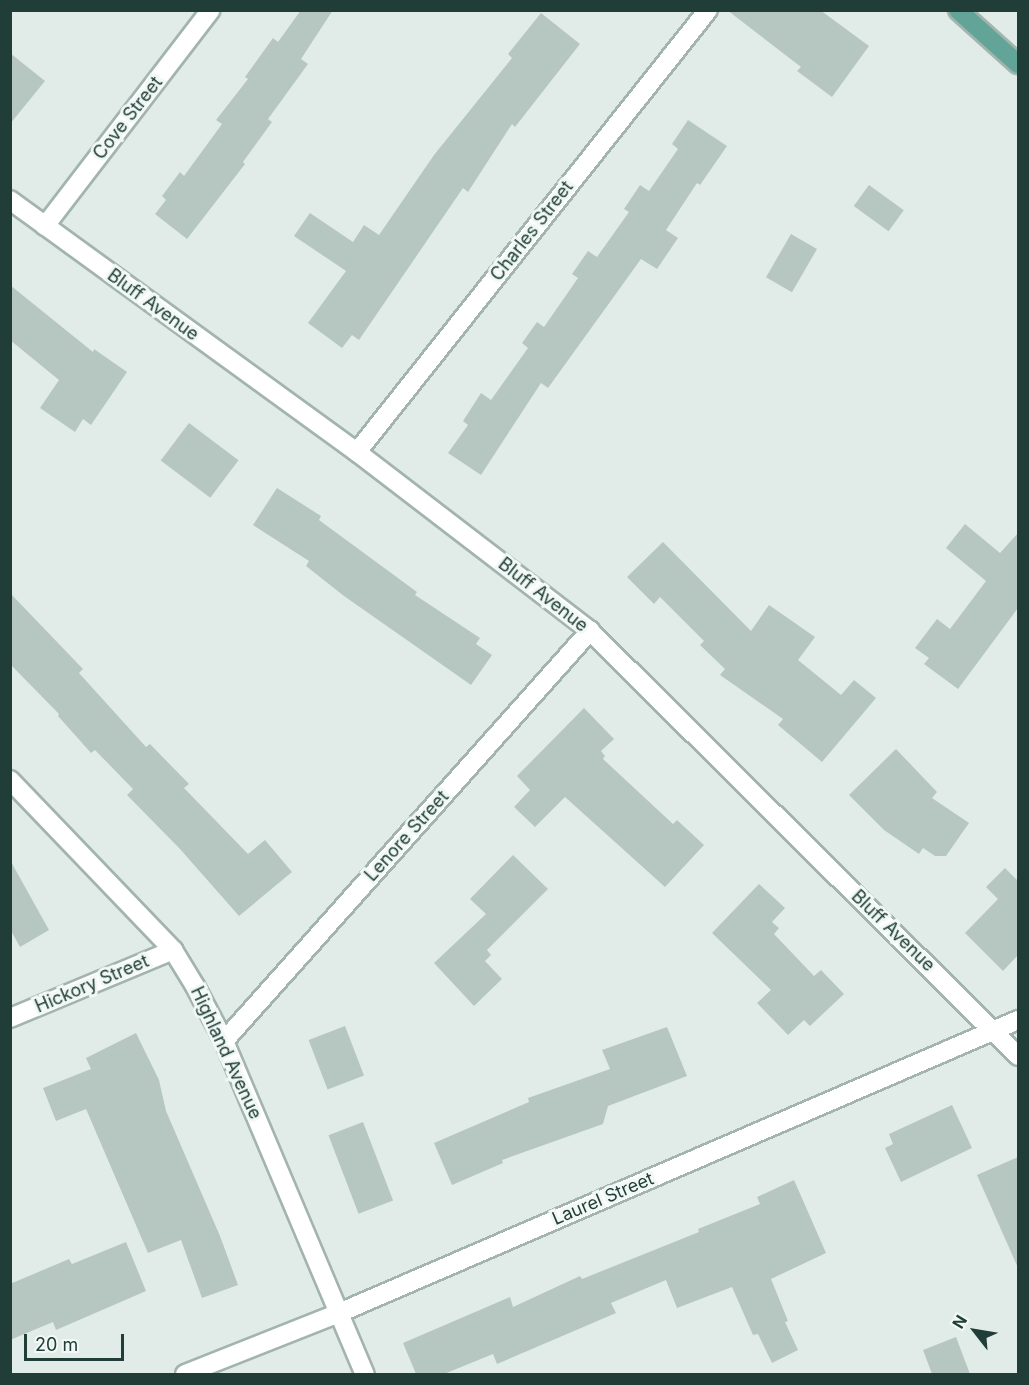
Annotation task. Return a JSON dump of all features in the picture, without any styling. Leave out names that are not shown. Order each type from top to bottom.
[{"type":"main road","points":[[958,10],[1018,64]]},
{"type":"street","name":"Cove Street","points":[[45,226],[211,10]]},
{"type":"street","name":"Charles Street","points":[[357,452],[708,10]]},
{"type":"street","name":"Bluff Avenue","points":[[10,200],[357,452],[590,631],[1018,1056]]},
{"type":"street","name":"Lenore Street","points":[[224,1041],[590,631]]},
{"type":"street","name":"Highland Avenue","points":[[12,784],[173,950],[224,1041],[365,1374]]},
{"type":"street","name":"Hickory Street","points":[[10,1018],[173,950]]},
{"type":"street","name":"Laurel Street","points":[[185,1374],[339,1313],[1018,1020]]},
{"type":"building","points":[[301,10],[333,10],[301,59],[308,64],[268,119],[272,122],[243,162],[245,164],[187,239],[155,214],[166,200],[162,196],[180,172],[184,176],[222,124],[216,120],[248,79],[245,77],[273,38],[278,42]]},
{"type":"building","points":[[727,10],[820,10],[869,46],[832,97],[797,71],[801,67]]},
{"type":"building","points":[[541,13],[580,44],[515,127],[512,124],[468,192],[463,188],[359,340],[352,335],[342,348],[308,323],[346,271],[294,236],[310,213],[353,242],[364,225],[379,235],[434,155],[512,58],[508,54]]},
{"type":"building","points":[[10,53],[45,81],[10,124]]},
{"type":"building","points":[[688,120],[727,146],[700,185],[697,183],[666,230],[678,238],[657,269],[641,259],[548,388],[541,383],[481,475],[448,453],[468,425],[463,421],[481,393],[491,400],[528,348],[522,343],[537,322],[544,327],[578,278],[572,274],[588,251],[597,257],[629,212],[624,209],[640,185],[649,191],[678,149],[672,144]]},
{"type":"building","points":[[869,185],[904,210],[889,231],[854,206]]},
{"type":"building","points":[[791,234],[817,249],[792,292],[766,277]]},
{"type":"building","points":[[10,285],[93,352],[94,349],[127,372],[91,425],[83,419],[75,432],[40,408],[59,380],[10,340]]},
{"type":"building","points":[[189,423],[239,460],[210,498],[161,461]]},
{"type":"building","points":[[277,488],[321,516],[319,520],[417,592],[415,595],[480,638],[476,644],[492,655],[471,685],[344,596],[306,566],[309,561],[253,525]]},
{"type":"building","points":[[965,524],[1000,553],[1018,533],[1018,608],[958,689],[924,664],[929,658],[915,648],[937,619],[950,629],[986,581],[946,548]]},
{"type":"building","points":[[663,542],[751,631],[769,605],[815,637],[798,660],[841,695],[854,680],[876,698],[822,762],[778,725],[783,719],[720,675],[725,669],[700,645],[704,641],[660,597],[654,604],[627,577]]},
{"type":"building","points":[[10,593],[83,669],[79,673],[146,747],[150,744],[189,784],[184,788],[248,854],[265,840],[292,872],[239,916],[180,849],[127,795],[133,789],[95,750],[91,753],[58,716],[59,714],[10,664]]},
{"type":"building","points":[[584,708],[614,739],[601,751],[605,756],[603,759],[673,824],[677,820],[704,845],[665,887],[565,797],[535,827],[514,807],[530,790],[517,776]]},
{"type":"building","points":[[896,749],[937,792],[932,798],[969,823],[946,856],[935,856],[923,848],[919,854],[884,830],[849,795]]},
{"type":"building","points":[[513,855],[548,889],[487,950],[491,955],[485,961],[502,979],[474,1006],[434,963],[486,914],[470,899]]},
{"type":"building","points":[[10,860],[49,930],[20,947],[10,929]]},
{"type":"building","points":[[1005,868],[1018,879],[1018,955],[1003,971],[965,933],[998,899],[986,887]]},
{"type":"building","points":[[759,884],[785,908],[772,922],[779,928],[774,934],[814,976],[821,970],[844,994],[810,1026],[804,1020],[788,1035],[757,1003],[771,990],[712,933]]},
{"type":"building","points":[[345,1026],[364,1075],[328,1089],[309,1040]]},
{"type":"building","points":[[667,1027],[687,1076],[608,1106],[603,1124],[502,1160],[503,1163],[452,1185],[434,1143],[529,1102],[528,1098],[610,1069],[602,1050]]},
{"type":"building","points":[[136,1033],[159,1080],[166,1111],[220,1236],[238,1285],[202,1298],[181,1240],[148,1253],[86,1109],[56,1121],[43,1088],[91,1069],[86,1058]]},
{"type":"building","points":[[952,1105],[972,1148],[901,1182],[885,1148],[893,1144],[889,1134]]},
{"type":"building","points":[[363,1122],[393,1200],[359,1214],[328,1135]]},
{"type":"building","points":[[1018,1157],[1018,1268],[977,1175]]},
{"type":"building","points":[[794,1180],[826,1253],[771,1279],[788,1321],[785,1322],[798,1350],[772,1363],[758,1334],[753,1335],[732,1287],[677,1308],[666,1280],[611,1303],[616,1313],[497,1364],[493,1354],[444,1374],[416,1374],[403,1343],[510,1297],[513,1307],[580,1276],[582,1279],[699,1232],[698,1229],[760,1204],[757,1197]]},
{"type":"building","points":[[126,1242],[146,1291],[56,1330],[53,1322],[10,1340],[10,1284],[69,1259],[72,1264]]},
{"type":"building","points":[[956,1337],[970,1374],[932,1374],[923,1350]]}]
